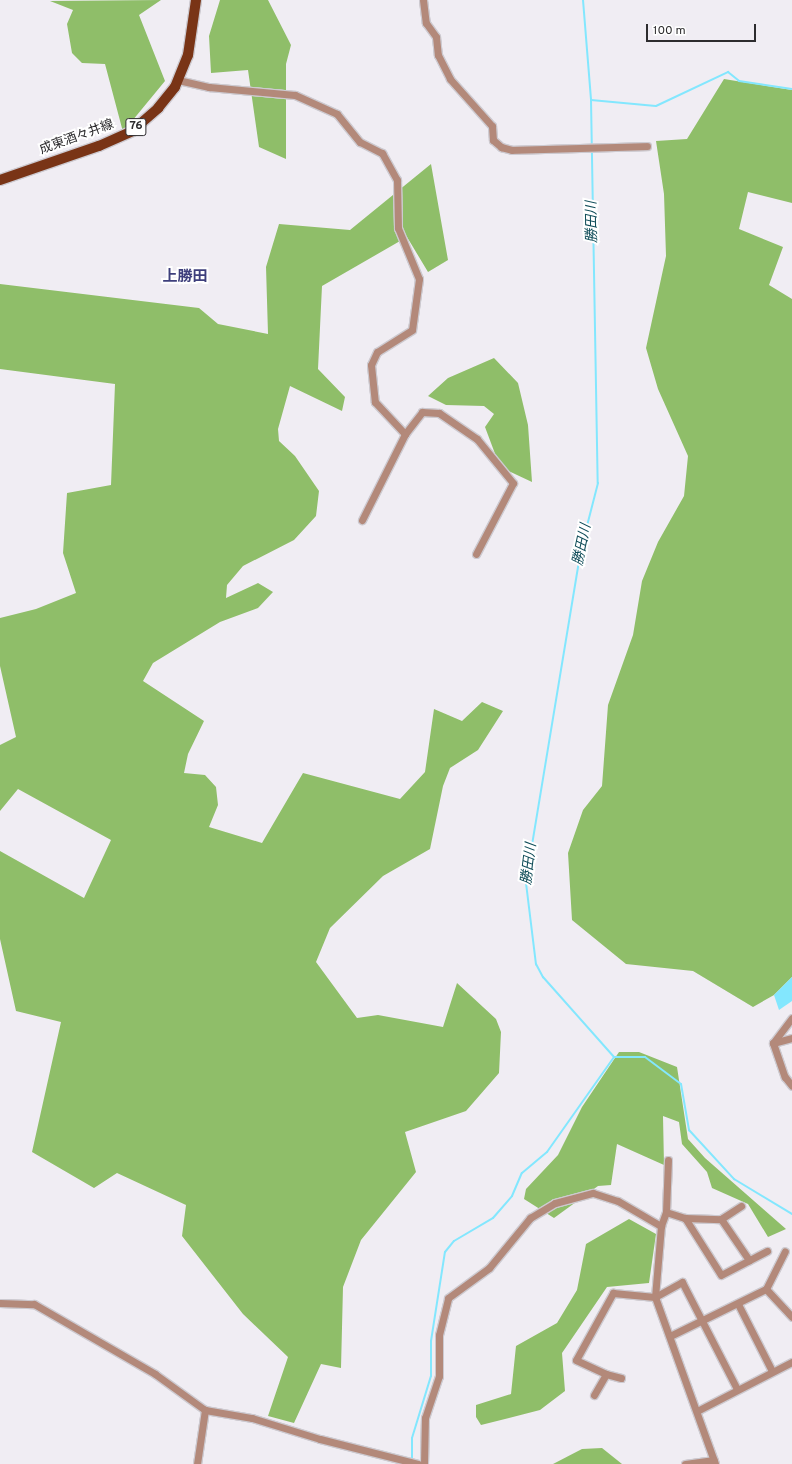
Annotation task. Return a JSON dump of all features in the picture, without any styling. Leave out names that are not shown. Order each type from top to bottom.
[{"type":"main road","name":"成東酒々井線","points":[[0,180],[99,146],[132,131],[158,108],[178,80],[193,40],[196,0]]},
{"type":"street","points":[[423,0],[426,23],[436,37],[438,55],[450,80],[492,126],[493,140],[501,147],[512,150],[647,146]]},
{"type":"street","points":[[178,80],[209,87],[295,96],[337,114],[360,142],[382,153],[397,180],[398,228],[419,279],[412,330],[378,352],[371,365],[375,402],[405,434]]},
{"type":"street","points":[[362,520],[405,434],[422,412],[439,413],[477,439],[513,483],[476,554]]},
{"type":"street","points":[[774,1043],[792,1018]]},
{"type":"street","points":[[774,1043],[792,1038]]},
{"type":"street","points":[[774,1043],[792,1086]]},
{"type":"street","points":[[668,1160],[666,1212],[661,1226],[655,1297],[715,1462],[685,1464]]},
{"type":"street","points":[[424,1464],[426,1418],[439,1376],[439,1335],[448,1298],[489,1268],[530,1218],[555,1203],[593,1193],[618,1201],[661,1226]]},
{"type":"street","points":[[666,1212],[685,1218],[721,1219],[741,1206]]},
{"type":"street","points":[[685,1218],[721,1275],[767,1251]]},
{"type":"street","points":[[721,1219],[749,1260]]},
{"type":"street","points":[[670,1336],[766,1289],[785,1251]]},
{"type":"street","points":[[621,1378],[606,1374],[576,1360],[613,1293],[655,1297],[682,1282],[737,1389]]},
{"type":"street","points":[[766,1289],[792,1318]]},
{"type":"street","points":[[0,1303],[34,1304],[156,1374],[205,1410],[252,1418],[320,1439],[418,1464]]},
{"type":"street","points":[[738,1304],[772,1371]]},
{"type":"street","points":[[697,1411],[737,1389],[792,1362]]},
{"type":"street","points":[[594,1395],[606,1374]]},
{"type":"street","points":[[196,1464],[205,1410]]},
{"type":"green space","points":[[161,0],[139,15],[165,81],[123,132],[105,64],[82,63],[72,53],[67,24],[73,10],[50,1]]},
{"type":"green space","points":[[220,0],[268,0],[291,45],[286,64],[286,159],[259,147],[248,70],[211,73],[209,36]]},
{"type":"green space","points":[[724,79],[792,90],[792,203],[748,192],[739,229],[783,247],[769,285],[792,299],[792,977],[774,995],[753,1007],[693,971],[626,964],[572,920],[568,853],[583,810],[602,786],[608,705],[633,635],[642,581],[658,542],[684,496],[688,456],[658,389],[646,348],[666,256],[664,194],[656,141],[687,139]]},
{"type":"green space","points":[[431,164],[448,260],[428,272],[407,237],[322,286],[318,369],[345,397],[342,411],[290,386],[278,429],[279,441],[295,456],[319,491],[316,516],[294,540],[243,566],[227,585],[226,598],[258,583],[273,592],[258,608],[220,622],[153,663],[143,681],[204,721],[188,754],[184,773],[205,775],[216,787],[218,805],[209,827],[262,843],[303,773],[400,799],[425,772],[434,709],[462,721],[482,702],[503,711],[478,750],[450,768],[443,786],[430,849],[383,876],[330,928],[316,962],[357,1018],[378,1015],[443,1027],[457,983],[496,1019],[501,1032],[499,1073],[466,1111],[405,1132],[416,1172],[361,1240],[343,1287],[341,1368],[321,1364],[294,1423],[268,1416],[288,1357],[243,1314],[182,1236],[186,1205],[117,1173],[94,1188],[32,1152],[61,1022],[16,1011],[0,939],[0,851],[84,898],[111,840],[18,789],[0,811],[0,745],[16,737],[0,666],[0,618],[36,609],[76,593],[63,553],[67,493],[111,485],[115,384],[0,369],[0,284],[199,308],[218,324],[268,334],[266,267],[279,224],[350,230]]},
{"type":"green space","points":[[494,358],[518,383],[528,425],[532,482],[500,467],[485,427],[494,414],[484,406],[446,405],[428,396],[448,378]]},
{"type":"green space","points":[[619,1052],[639,1052],[677,1067],[688,1139],[705,1158],[786,1229],[768,1237],[748,1204],[712,1188],[707,1172],[682,1144],[679,1122],[663,1116],[664,1165],[617,1144],[611,1185],[598,1186],[554,1218],[524,1199],[526,1189],[558,1155],[582,1107]]},
{"type":"green space","points":[[629,1219],[656,1234],[649,1283],[607,1287],[562,1353],[565,1391],[540,1410],[481,1425],[476,1417],[476,1405],[511,1394],[516,1346],[557,1323],[577,1290],[586,1244]]},
{"type":"green space","points":[[602,1448],[622,1464],[553,1464],[582,1449]]},
{"type":"water","points":[[792,977],[792,1001],[779,1010],[774,995]]},
{"type":"waterway","name":"勝田川","points":[[583,0],[591,100],[598,483],[581,549],[526,883],[536,964],[543,977],[614,1057]]},
{"type":"waterway","points":[[591,100],[656,106],[728,72],[739,81],[792,89]]},
{"type":"waterway","points":[[614,1057],[645,1057],[681,1084],[689,1130],[734,1179],[792,1214]]},
{"type":"waterway","points":[[412,1461],[412,1438],[431,1376],[431,1341],[445,1252],[454,1241],[493,1218],[512,1196],[522,1173],[547,1152],[614,1057]]},
{"type":"district","name":"上勝田","points":[[185,278]]}]
